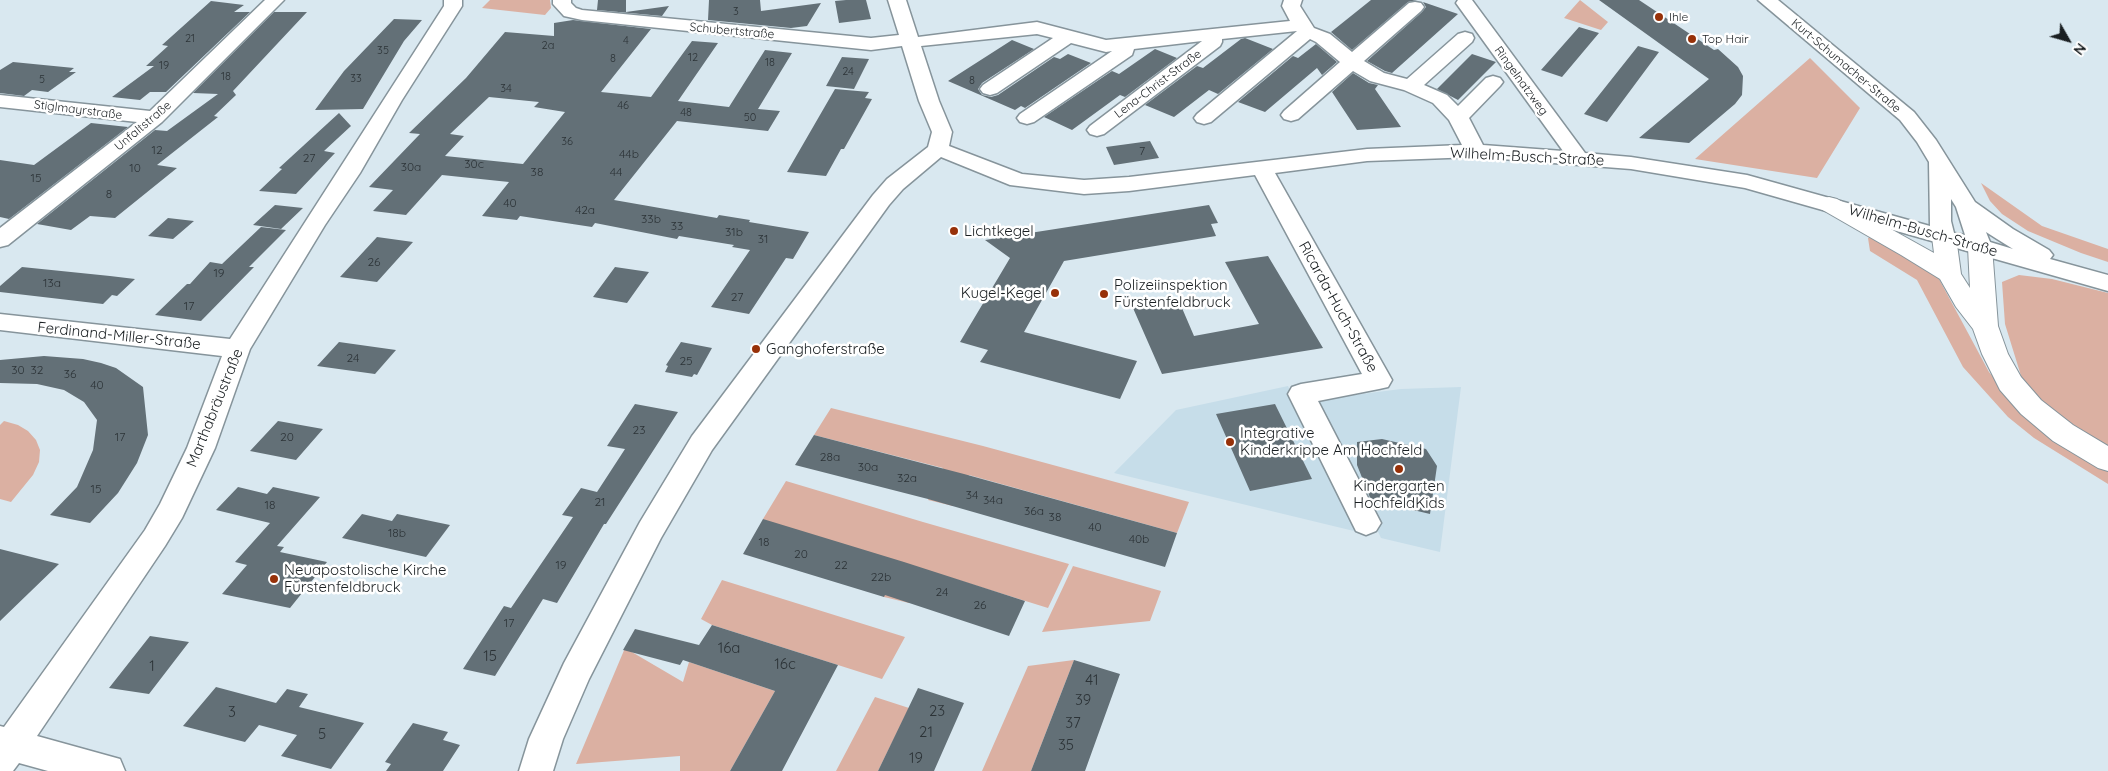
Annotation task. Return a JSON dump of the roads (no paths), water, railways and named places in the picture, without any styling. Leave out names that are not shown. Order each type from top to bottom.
[{"type":"highway","points":[[1829,204],[1910,249],[1949,274]]},
{"type":"highway","points":[[1944,237],[1949,274],[1965,301],[1985,326]]},
{"type":"highway","points":[[1980,247],[1985,326],[1995,354],[2010,383],[2031,407],[2063,433],[2108,460]]},
{"type":"street","name":"Unfaltstraße","points":[[0,240],[155,118],[275,0]]},
{"type":"street","name":"Marthabräustraße","points":[[4,750],[156,538],[172,510],[201,448],[237,349],[314,225],[349,173],[392,100],[453,6],[453,0]]},
{"type":"street","name":"Schubertstraße","points":[[562,0],[562,4],[570,12],[582,15],[870,44],[917,41]]},
{"type":"street","points":[[536,771],[546,739],[575,674],[650,530],[702,444],[845,252],[881,200],[895,184],[938,149],[942,132],[929,100],[917,41],[897,0]]},
{"type":"street","points":[[1293,0],[1291,6],[1304,28],[1322,38],[1351,61],[1377,77],[1411,86],[1440,100],[1458,117],[1475,151]]},
{"type":"street","name":"Kurt-Schumacher-Straße","points":[[1767,0],[1906,116],[1926,140],[1967,206],[1980,247]]},
{"type":"street","name":"Ringelnatzweg","points":[[1465,3],[1578,158]]},
{"type":"street","points":[[1291,115],[1415,7]]},
{"type":"street","name":"Lena-Christ-Straße","points":[[917,41],[1037,28],[1106,46],[1211,34],[1304,28]]},
{"type":"street","points":[[1204,118],[1304,28]]},
{"type":"street","name":"Lena-Christ-Straße","points":[[1096,130],[1213,42],[1211,34]]},
{"type":"street","points":[[990,89],[1068,37]]},
{"type":"street","points":[[1411,86],[1465,38]]},
{"type":"street","points":[[1027,118],[1125,51],[1123,44]]},
{"type":"street","points":[[1458,117],[1493,82]]},
{"type":"street","name":"Stiglmayrstraße","points":[[0,101],[155,118]]},
{"type":"street","name":"Wilhelm-Busch-Straße","points":[[938,149],[1018,180],[1084,187],[1129,184],[1367,155],[1475,151],[1631,163],[1747,182],[2108,283]]},
{"type":"street","points":[[1939,161],[1940,222],[1944,237]]},
{"type":"street","name":"Ricarda-Huch-Straße","points":[[1262,168],[1379,380],[1301,394],[1366,523]]},
{"type":"street","name":"Kurt-Schumacher-Straße","points":[[1967,206],[2005,234],[2074,274]]},
{"type":"street","name":"Ferdinand-Miller-Straße","points":[[0,322],[237,349]]},
{"type":"street","points":[[4,750],[108,771]]},
{"type":"place","name":"Ihle","points":[[1659,17]]},
{"type":"place","name":"Top Hair","points":[[1692,39]]},
{"type":"place","name":"Lichtkegel","points":[[954,231]]},
{"type":"place","name":"Kugel-Kegel","points":[[1055,293]]},
{"type":"place","name":"Polizeiinspektion Fürstenfeldbruck","points":[[1104,294]]},
{"type":"place","name":"Ganghoferstraße","points":[[756,349]]},
{"type":"place","name":"Integrative Kinderkrippe Am Hochfeld","points":[[1230,442]]},
{"type":"place","name":"Kindergarten HochfeldKids","points":[[1399,469]]},
{"type":"place","name":"Neuapostolische Kirche Fürstenfeldbruck","points":[[274,579]]}]
